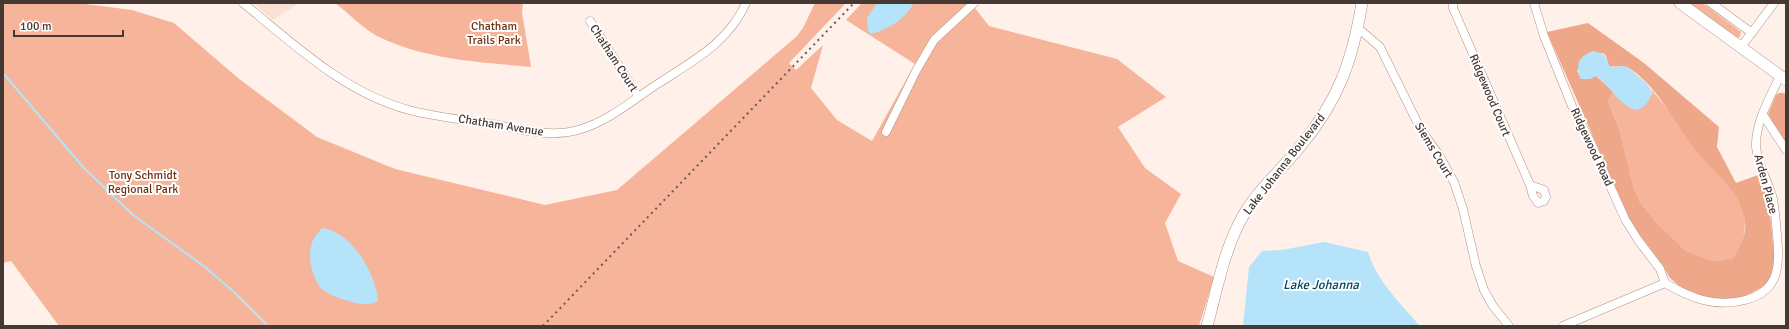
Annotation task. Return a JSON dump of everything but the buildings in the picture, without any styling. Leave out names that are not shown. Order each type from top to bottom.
[{"type":"street","name":"Chatham Avenue","points":[[243,3],[327,72],[345,83],[387,103],[422,113],[544,133],[567,133],[580,130],[603,120],[707,52],[719,42],[737,20],[746,3]]},
{"type":"street","points":[[886,132],[916,71],[934,40],[974,3]]},
{"type":"street","name":"Lake Johanna Boulevard","points":[[1207,326],[1230,243],[1237,226],[1251,205],[1321,120],[1333,100],[1348,66],[1358,28],[1362,3]]},
{"type":"street","name":"Ridgewood Court","points":[[1454,3],[1453,8],[1530,185]]},
{"type":"street","name":"Ridgewood Road","points":[[1534,3],[1544,36],[1572,106],[1589,139],[1625,219],[1638,240],[1660,269],[1665,283]]},
{"type":"street","points":[[1680,3],[1783,78]]},
{"type":"street","points":[[1711,3],[1752,33]]},
{"type":"street","points":[[1741,47],[1774,3]]},
{"type":"street","name":"Chatham Court","points":[[590,20],[638,96]]},
{"type":"street","name":"Siems Court","points":[[1358,28],[1380,47],[1421,130],[1439,156],[1454,182],[1463,209],[1476,266],[1484,290],[1493,306],[1509,326]]},
{"type":"street","name":"Arden Place","points":[[1665,283],[1687,296],[1718,304],[1733,304],[1754,298],[1774,281],[1779,269],[1776,220],[1772,199],[1758,159],[1756,146],[1763,115],[1783,78]]},
{"type":"street","points":[[1763,115],[1786,150]]},
{"type":"street","points":[[1563,326],[1665,283]]},
{"type":"shaded area","points":[[253,3],[299,3],[273,20]]},
{"type":"shaded area","points":[[1588,23],[1644,63],[1719,127],[1717,147],[1736,183],[1758,175],[1766,193],[1770,214],[1774,267],[1770,279],[1766,285],[1743,297],[1729,301],[1717,300],[1685,291],[1670,278],[1662,264],[1632,225],[1547,32]],"holes":[[[1603,53],[1606,56],[1609,66],[1627,67],[1649,85],[1665,105],[1694,148],[1734,193],[1745,219],[1745,231],[1742,243],[1733,258],[1713,261],[1686,251],[1656,222],[1640,202],[1633,185],[1620,131],[1608,101],[1613,91],[1596,76],[1581,79],[1577,70]]]},
{"type":"shaded area","points":[[1779,93],[1786,93],[1786,144],[1768,114],[1776,95]]},
{"type":"green space","name":"Tony Schmidt Regional Park","points":[[3,3],[78,3],[132,10],[174,23],[238,78],[317,137],[395,169],[545,205],[617,190],[796,37],[803,28],[815,3],[846,3],[789,63],[796,70],[823,45],[811,88],[837,120],[872,141],[915,64],[846,20],[862,3],[971,3],[989,26],[1117,59],[1166,97],[1118,127],[1145,168],[1181,194],[1165,223],[1178,261],[1214,277],[1199,326],[59,326],[11,261],[3,263]]},
{"type":"green space","name":"Chatham Trails Park","points":[[335,3],[523,3],[522,12],[531,67],[454,59],[416,51],[397,45],[379,37],[362,26]]},
{"type":"green space","points":[[1690,3],[1703,3],[1741,32],[1740,37],[1736,38]]},
{"type":"green space","points":[[1651,89],[1731,187],[1744,213],[1745,223],[1743,245],[1733,258],[1713,261],[1686,251],[1656,222],[1640,202],[1633,185],[1620,131],[1608,101],[1613,91],[1615,95],[1652,95]]},
{"type":"water","points":[[877,3],[914,3],[906,14],[896,23],[871,34],[868,31],[867,18]]},
{"type":"water","points":[[1593,51],[1604,55],[1609,66],[1627,67],[1647,84],[1651,90],[1651,94],[1643,107],[1636,110],[1628,107],[1596,76],[1590,79],[1581,79],[1578,70],[1579,62],[1584,56]]},
{"type":"water","points":[[323,228],[334,231],[344,238],[361,256],[373,278],[378,301],[371,304],[352,302],[331,295],[319,286],[313,273],[310,261],[310,249],[314,237]]},
{"type":"water","name":"Lake Johanna","points":[[1324,242],[1368,252],[1377,273],[1383,282],[1420,326],[1243,326],[1249,267],[1262,251],[1282,250]]},
{"type":"waterway","points":[[3,73],[83,167],[133,215],[205,267],[235,293],[268,326]]},
{"type":"railway","points":[[543,326],[854,3]]}]
